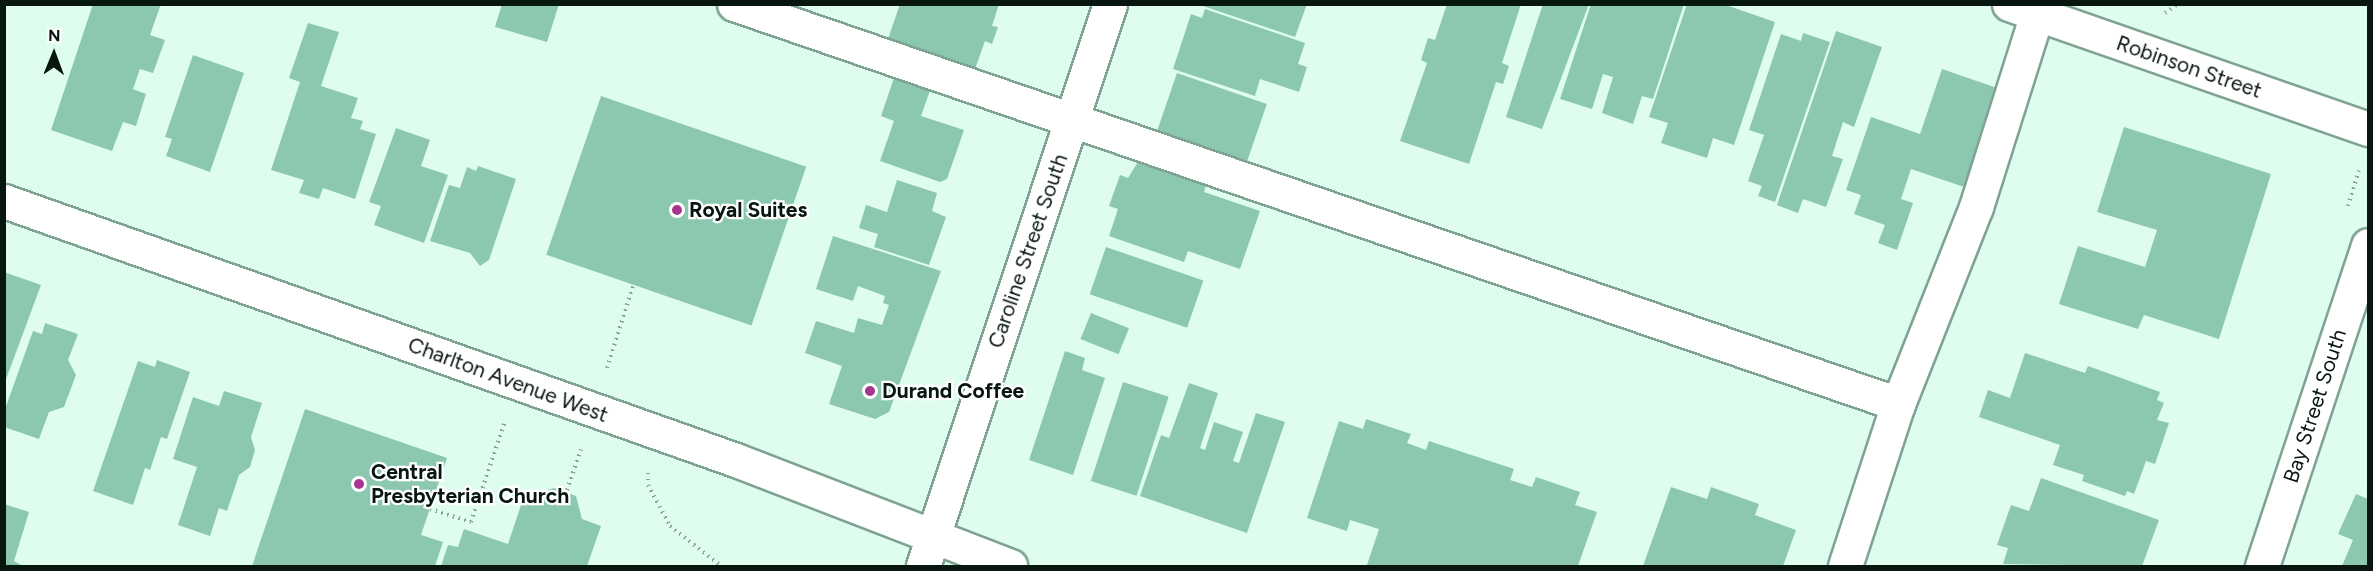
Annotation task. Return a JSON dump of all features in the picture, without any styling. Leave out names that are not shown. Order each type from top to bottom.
[{"type":"street","points":[[734,4],[1898,404]]},
{"type":"street","name":"Caroline Street South","points":[[928,553],[1110,4]]},
{"type":"street","points":[[1845,567],[1898,404],[1976,207],[2029,8]]},
{"type":"street","name":"Robinson Street","points":[[2029,8],[2368,129]]},
{"type":"street","name":"Charlton Avenue West","points":[[4,201],[649,430],[928,553],[1010,567]]},
{"type":"street","name":"Bay Street South","points":[[2262,567],[2368,245]]},
{"type":"path","points":[[594,410],[634,283]]},
{"type":"path","points":[[430,509],[471,522],[517,384]]},
{"type":"path","points":[[649,430],[648,485],[670,526],[721,567]]},
{"type":"building","points":[[93,4],[161,4],[150,35],[165,40],[153,73],[140,69],[133,89],[146,94],[136,126],[123,122],[112,151],[51,130]]},
{"type":"building","points":[[502,4],[559,4],[547,42],[495,27]]},
{"type":"building","points":[[900,4],[999,4],[992,26],[998,27],[992,44],[985,41],[975,69],[888,39]]},
{"type":"building","points":[[1197,4],[1307,4],[1295,37]]},
{"type":"building","points":[[1447,4],[1521,4],[1502,63],[1509,66],[1503,84],[1496,82],[1469,164],[1400,141],[1427,63],[1421,60],[1428,38],[1435,40]]},
{"type":"building","points":[[1543,4],[1589,4],[1542,129],[1506,117]]},
{"type":"building","points":[[1591,4],[1684,4],[1653,99],[1642,96],[1633,124],[1602,113],[1613,77],[1603,74],[1592,109],[1560,99]]},
{"type":"building","points":[[1687,4],[1723,4],[1775,22],[1734,145],[1713,138],[1707,158],[1661,143],[1668,123],[1649,117]]},
{"type":"building","points":[[1205,9],[1305,43],[1298,64],[1307,67],[1299,92],[1260,79],[1255,96],[1173,69],[1191,14],[1202,18]]},
{"type":"building","points":[[308,23],[339,32],[321,86],[358,98],[351,118],[363,121],[360,129],[376,134],[355,199],[323,188],[319,199],[299,193],[304,180],[271,170],[300,82],[289,78]]},
{"type":"building","points":[[1836,31],[1882,47],[1854,127],[1843,122],[1832,156],[1843,159],[1826,207],[1803,199],[1798,213],[1777,205]]},
{"type":"building","points":[[1803,33],[1830,42],[1775,202],[1758,196],[1762,186],[1748,181],[1764,135],[1749,130],[1781,34],[1801,41]]},
{"type":"building","points":[[193,55],[244,73],[210,172],[166,156],[172,139],[165,137]]},
{"type":"building","points":[[1942,69],[2000,89],[1967,188],[1911,169],[1901,199],[1913,203],[1897,250],[1878,243],[1885,225],[1854,214],[1861,195],[1846,190],[1871,117],[1920,134]]},
{"type":"building","points":[[896,72],[932,85],[921,116],[964,130],[947,179],[940,182],[880,161],[894,121],[881,116]]},
{"type":"building","points":[[1177,73],[1267,104],[1244,169],[1155,138]]},
{"type":"building","name":"Royal Suites","points":[[601,96],[806,167],[751,325],[546,255]]},
{"type":"building","points":[[2124,127],[2271,174],[2219,339],[2144,315],[2138,329],[2059,304],[2078,246],[2145,267],[2157,230],[2097,212]]},
{"type":"building","points":[[396,128],[430,140],[421,166],[448,175],[424,243],[374,225],[381,206],[369,202]]},
{"type":"building","points":[[1138,162],[1206,185],[1204,192],[1260,211],[1240,269],[1188,251],[1184,262],[1109,236],[1118,209],[1109,206],[1120,175],[1128,178]]},
{"type":"building","points":[[478,166],[516,179],[489,260],[480,266],[470,253],[430,241],[449,185],[460,188],[467,167],[476,171]]},
{"type":"building","points":[[897,180],[937,193],[932,211],[946,217],[929,265],[874,247],[878,234],[859,228],[866,205],[887,212]]},
{"type":"building","points":[[833,236],[941,271],[889,412],[875,419],[829,404],[842,366],[805,353],[816,321],[854,333],[858,318],[882,325],[889,305],[883,303],[885,296],[858,286],[853,301],[816,289]]},
{"type":"building","points":[[1106,247],[1203,281],[1187,328],[1090,294]]},
{"type":"building","points":[[4,272],[41,285],[5,382],[4,382]]},
{"type":"building","points":[[1091,313],[1129,328],[1119,354],[1081,339]]},
{"type":"building","points":[[45,323],[78,334],[68,360],[76,375],[64,407],[49,412],[39,439],[4,427],[4,412],[33,331],[42,334]]},
{"type":"building","points":[[1065,351],[1085,358],[1082,370],[1105,378],[1073,475],[1029,460]]},
{"type":"building","points":[[2025,353],[2085,373],[2088,366],[2160,392],[2157,400],[2164,403],[2157,420],[2169,423],[2155,464],[2146,461],[2134,494],[2127,491],[2125,496],[2082,481],[2084,475],[2053,465],[2060,445],[1979,417],[1988,390],[2010,398]]},
{"type":"building","points":[[157,360],[190,372],[167,439],[161,437],[150,470],[145,468],[133,505],[93,491],[138,361],[155,367]]},
{"type":"building","points":[[1123,382],[1169,397],[1137,496],[1091,481]]},
{"type":"building","points":[[1189,383],[1218,393],[1200,448],[1205,450],[1214,422],[1243,432],[1233,461],[1239,463],[1256,413],[1285,422],[1247,533],[1140,496],[1161,435],[1169,438]]},
{"type":"building","points":[[224,391],[262,403],[251,437],[255,450],[250,467],[239,475],[227,511],[219,508],[210,536],[178,525],[197,467],[173,459],[193,397],[219,406]]},
{"type":"building","name":"Central Presbyterian Church","points":[[305,409],[447,458],[421,535],[443,542],[435,566],[252,566]]},
{"type":"building","points":[[1366,419],[1411,434],[1407,443],[1426,450],[1429,441],[1514,469],[1510,480],[1532,487],[1536,477],[1580,492],[1575,505],[1597,512],[1578,566],[1367,565],[1379,529],[1350,520],[1347,531],[1307,518],[1339,421],[1363,429]]},
{"type":"building","points":[[2041,478],[2159,520],[2142,566],[2003,564],[2008,548],[1997,545],[2011,505],[2029,511]]},
{"type":"building","points":[[1671,487],[1707,499],[1711,487],[1759,504],[1755,515],[1796,530],[1783,566],[1643,566]]},
{"type":"building","name":"Central Presbyterian Church","points":[[554,488],[576,496],[582,519],[601,526],[587,566],[441,566],[448,545],[458,547],[464,529],[508,544],[523,499],[535,504],[540,492]]},
{"type":"building","points":[[2356,494],[2368,499],[2368,566],[2342,566],[2353,540],[2338,534]]},
{"type":"building","points":[[4,504],[29,512],[14,561],[23,566],[4,566]]},
{"type":"place","name":"Royal Suites","points":[[677,210]]},
{"type":"place","name":"Durand Coffee","points":[[870,391]]},
{"type":"place","name":"Central Presbyterian Church","points":[[359,484]]}]
